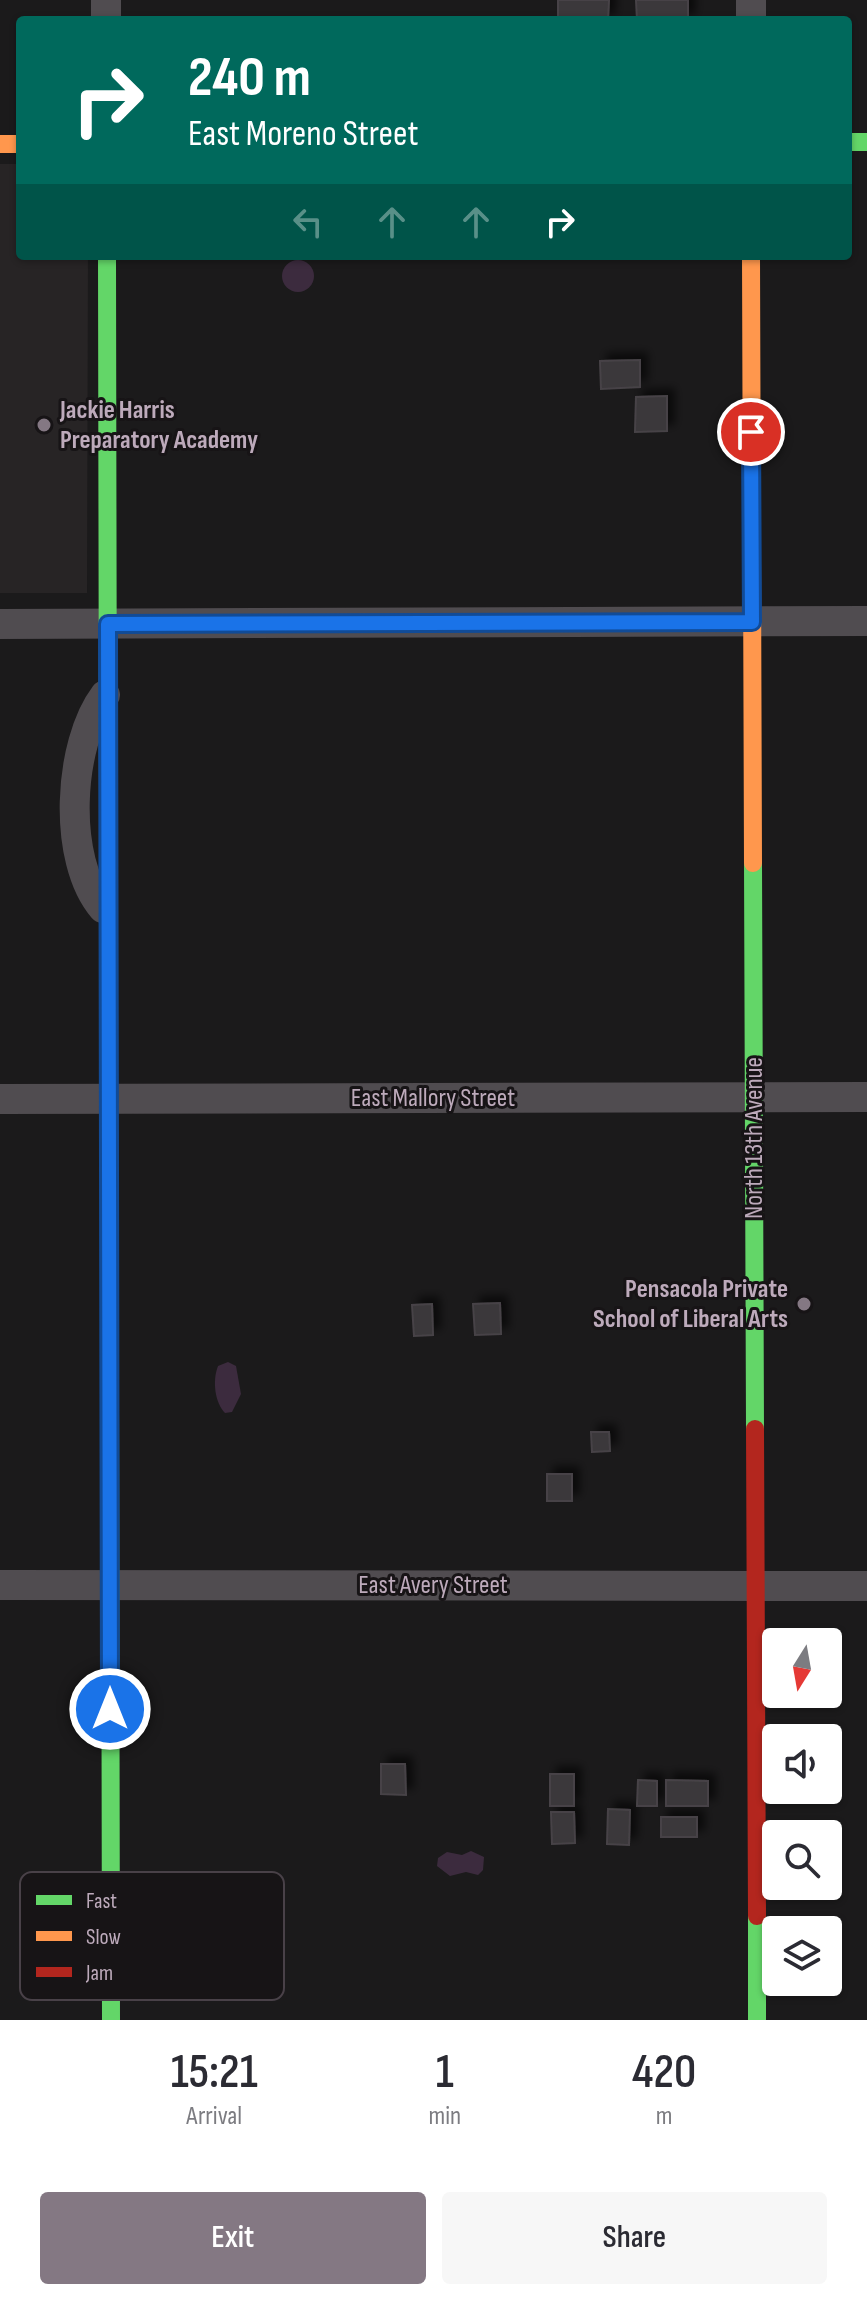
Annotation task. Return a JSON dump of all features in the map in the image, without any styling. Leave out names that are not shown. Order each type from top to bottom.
[{"type":"street","points":[[107,260],[108,691],[88,725],[75,789],[78,837],[88,878],[95,898],[108,913],[111,1872]]},
{"type":"street","name":"North 13th Avenue","points":[[751,260],[757,2020]]},
{"type":"street","points":[[0,624],[867,621]]},
{"type":"street","name":"East Mallory Street","points":[[0,1099],[867,1097]]},
{"type":"street","name":"East Avery Street","points":[[0,1585],[867,1586]]},
{"type":"street","points":[[111,2000],[111,2020]]},
{"type":"shaded area","name":"Jackie Harris Preparatory Academy","points":[[0,164],[16,164],[16,260],[88,260],[87,593],[0,593]]},
{"type":"shaded area","points":[[298,260],[309,265],[314,276],[309,287],[298,292],[287,287],[282,276],[287,265]]},
{"type":"shaded area","points":[[228,1362],[236,1366],[241,1394],[232,1412],[225,1413],[217,1398],[215,1378],[218,1366]]},
{"type":"shaded area","points":[[471,1851],[484,1857],[483,1870],[478,1875],[466,1872],[450,1876],[437,1866],[438,1858],[447,1852],[462,1855]]},
{"type":"building","points":[[558,0],[609,0],[608,16],[558,16]]},
{"type":"building","points":[[636,0],[688,0],[688,16],[637,16]]},
{"type":"building","points":[[640,360],[640,387],[601,389],[600,361]]},
{"type":"building","points":[[667,396],[667,431],[635,432],[636,397]]},
{"type":"building","points":[[500,1303],[501,1334],[475,1335],[473,1304]]},
{"type":"building","points":[[432,1304],[433,1335],[414,1336],[412,1305]]},
{"type":"building","points":[[591,1432],[609,1432],[610,1451],[592,1452]]},
{"type":"building","points":[[547,1474],[572,1474],[572,1501],[547,1501]]},
{"type":"building","points":[[381,1764],[405,1764],[406,1795],[381,1794]]},
{"type":"building","points":[[550,1774],[574,1774],[574,1806],[550,1806]]},
{"type":"building","points":[[638,1780],[657,1781],[657,1806],[637,1806]]},
{"type":"building","points":[[666,1780],[708,1781],[708,1806],[666,1806]]},
{"type":"building","points":[[608,1809],[630,1810],[629,1845],[607,1844]]},
{"type":"building","points":[[551,1812],[574,1812],[575,1843],[552,1844]]},
{"type":"building","points":[[661,1817],[697,1817],[697,1837],[661,1837]]},
{"type":"traffic: fast","points":[[852,142],[867,142]]},
{"type":"traffic: fast","points":[[107,260],[108,805]]},
{"type":"traffic: fast","points":[[753,863],[755,1429]]},
{"type":"traffic: fast","points":[[110,1403],[111,1872]]},
{"type":"traffic: fast","points":[[757,1916],[757,2020]]},
{"type":"traffic: fast","points":[[111,2000],[111,2020]]},
{"type":"traffic: slow","points":[[0,144],[16,144]]},
{"type":"traffic: slow","points":[[751,260],[753,863]]},
{"type":"traffic: slow","points":[[108,805],[110,1403]]},
{"type":"traffic: jam","points":[[755,1429],[757,1916]]},
{"type":"place","name":"Jackie Harris Preparatory Academy","points":[[44,425]]},
{"type":"place","name":"Pensacola Private School of Liberal Arts","points":[[804,1304]]},
{"type":"route","points":[[110,1709],[108,624],[752,622],[751,432]]}]
